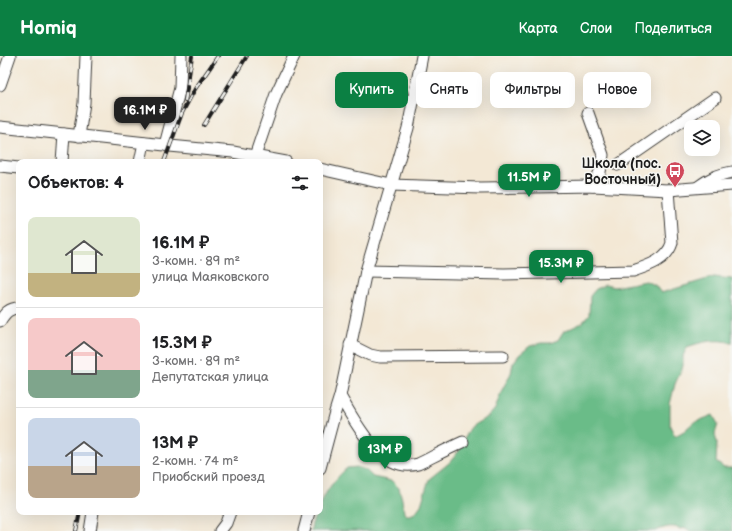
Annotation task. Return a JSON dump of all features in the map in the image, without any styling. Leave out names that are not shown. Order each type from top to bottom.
[{"type":"street","points":[[0,85],[10,56]]},
{"type":"street","points":[[79,136],[84,103],[86,56]]},
{"type":"street","points":[[165,145],[180,88],[181,56]]},
{"type":"street","points":[[255,156],[276,94],[294,56]]},
{"type":"street","points":[[323,457],[340,396],[366,270],[408,128],[422,56]]},
{"type":"street","points":[[618,165],[715,98]]},
{"type":"street","points":[[588,113],[603,155],[600,172],[593,186]]},
{"type":"street","points":[[0,127],[233,152],[270,159]]},
{"type":"street","points":[[62,159],[64,134]]},
{"type":"street","points":[[141,159],[144,142]]},
{"type":"street","points":[[0,166],[16,168]]},
{"type":"street","points":[[323,170],[391,185],[480,188],[593,186],[668,190],[732,186]]},
{"type":"street","points":[[697,188],[708,179],[718,174],[732,172]]},
{"type":"street","points":[[366,270],[504,274],[633,271],[661,259],[669,252],[672,243],[668,190]]},
{"type":"street","points":[[0,321],[5,313],[13,308],[16,308]]},
{"type":"street","points":[[350,345],[370,355],[380,357],[503,356]]},
{"type":"street","points":[[340,396],[359,428],[372,445],[395,463],[405,465],[419,464],[462,442]]},
{"type":"street","points":[[90,531],[93,515]]},
{"type":"street","points":[[220,531],[226,523],[229,515]]},
{"type":"street","points":[[304,531],[308,515]]},
{"type":"green space","points":[[714,277],[732,279],[732,343],[709,341],[687,347],[683,356],[683,366],[675,384],[670,404],[670,426],[675,436],[684,431],[693,423],[713,415],[718,424],[715,434],[717,443],[716,462],[724,468],[732,468],[732,531],[690,531],[686,528],[681,529],[672,527],[656,531],[311,531],[316,515],[323,515],[323,500],[326,494],[338,477],[347,468],[357,467],[366,470],[373,477],[392,481],[399,488],[404,513],[410,515],[415,513],[421,505],[429,479],[449,463],[459,451],[466,434],[472,426],[489,416],[495,409],[502,390],[511,373],[513,363],[519,355],[530,346],[541,343],[550,343],[558,340],[563,332],[582,323],[589,315],[590,296],[596,289],[605,285],[614,287],[646,281],[655,285],[661,293]]},
{"type":"railway","points":[[185,101],[192,56]]},
{"type":"railway","points":[[165,159],[182,113],[195,89],[218,56]]},
{"type":"railway","points":[[204,125],[247,56]]},
{"type":"railway","points":[[76,531],[79,515]]},
{"type":"place","name":"Школа (пос. Восточный)","points":[[675,188]]}]
